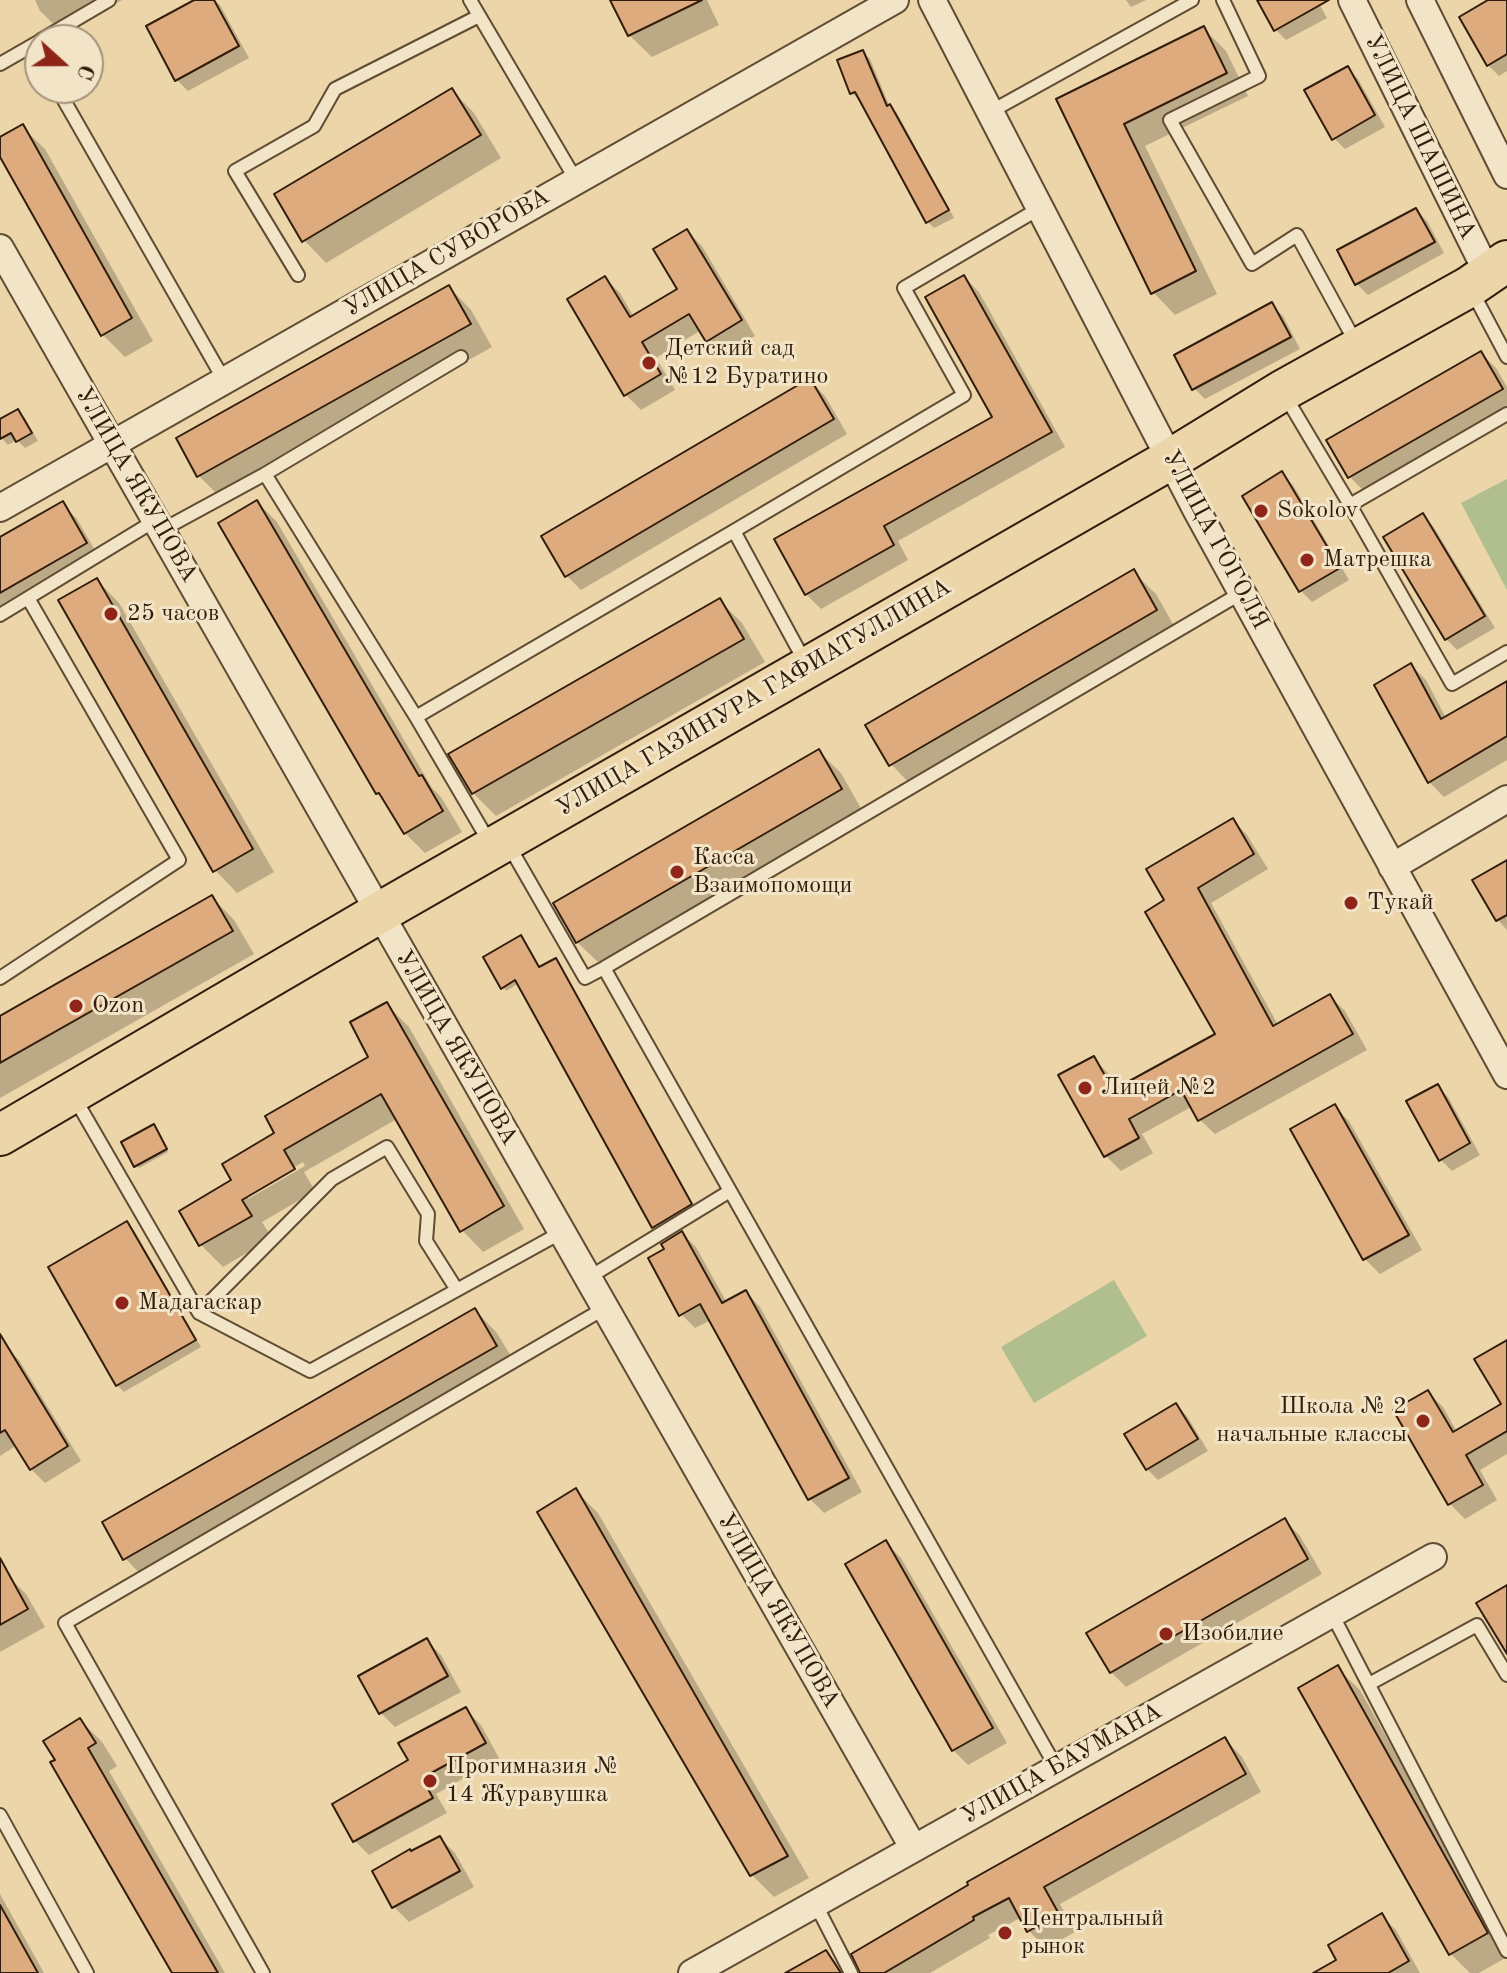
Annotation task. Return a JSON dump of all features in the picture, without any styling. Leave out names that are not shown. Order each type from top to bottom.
[{"type":"main road","name":"УЛИЦА ГАЗИНУРА ГАФИАТУЛЛИНА","points":[[0,1135],[1488,274]]},
{"type":"street","name":"УЛИЦА СУВОРОВА","points":[[0,508],[895,0]]},
{"type":"street","name":"УЛИЦА ГОГОЛЯ","points":[[932,0],[1197,511],[1507,1075]]},
{"type":"street","name":"УЛИЦА ШАШИНА","points":[[1352,0],[1488,274]]},
{"type":"street","points":[[1420,0],[1507,175]]},
{"type":"street","name":"УЛИЦА ЯКУПОВА","points":[[0,248],[913,1847]]},
{"type":"street","points":[[1392,867],[1507,799]]},
{"type":"street","name":"УЛИЦА БАУМАНА","points":[[692,1973],[1433,1557]]},
{"type":"lane","points":[[68,24],[109,0]]},
{"type":"lane","points":[[470,0],[576,180]]},
{"type":"lane","points":[[990,112],[1192,0]]},
{"type":"lane","points":[[1223,0],[1259,76],[1170,120],[1252,264],[1297,235],[1359,348]]},
{"type":"lane","points":[[298,275],[235,171],[314,126],[335,89],[479,16]]},
{"type":"lane","points":[[0,64],[24,50]]},
{"type":"lane","points":[[66,104],[224,380]]},
{"type":"lane","points":[[416,717],[964,395],[904,288],[1040,208]]},
{"type":"lane","points":[[1488,274],[1507,357]]},
{"type":"lane","points":[[0,615],[159,525],[265,474],[461,357]]},
{"type":"lane","points":[[1282,391],[1452,684],[1507,652]]},
{"type":"lane","points":[[1350,505],[1507,414]]},
{"type":"lane","points":[[265,474],[416,717],[585,978],[1243,592]]},
{"type":"lane","points":[[734,531],[808,667]]},
{"type":"lane","points":[[0,978],[179,860],[28,598]]},
{"type":"lane","points":[[604,968],[1056,1767]]},
{"type":"lane","points":[[72,1093],[199,1313],[310,1371],[562,1232]]},
{"type":"lane","points":[[199,1313],[332,1179],[387,1147],[428,1214],[426,1241],[457,1290]]},
{"type":"lane","points":[[588,1278],[730,1191]]},
{"type":"lane","points":[[263,1973],[65,1623],[605,1308]]},
{"type":"lane","points":[[1332,1614],[1507,1951]]},
{"type":"lane","points":[[1369,1684],[1477,1625],[1507,1675]]},
{"type":"lane","points":[[0,1815],[87,1973]]},
{"type":"lane","points":[[815,1903],[851,1973]]},
{"type":"green space","points":[[1507,479],[1507,590],[1461,503]]},
{"type":"green space","points":[[1114,1280],[1147,1336],[1034,1403],[1001,1347]]},
{"type":"building","points":[[194,0],[214,0],[239,46],[175,81],[146,26]]},
{"type":"building","points":[[610,0],[702,0],[628,36]]},
{"type":"building","points":[[1257,0],[1329,0],[1274,31]]},
{"type":"building","points":[[1488,0],[1507,0],[1507,54],[1487,66],[1459,17]]},
{"type":"building","points":[[1204,26],[1227,73],[1124,124],[1196,271],[1151,294],[1056,99]]},
{"type":"building","points":[[863,50],[887,106],[890,104],[949,210],[926,223],[855,92],[850,94],[837,60]]},
{"type":"building","points":[[1348,66],[1375,115],[1332,140],[1304,90]]},
{"type":"building","points":[[452,88],[481,135],[302,242],[274,194]]},
{"type":"building","points":[[23,124],[132,318],[101,336],[0,157],[0,137]]},
{"type":"building","points":[[1416,208],[1435,242],[1355,285],[1337,250]]},
{"type":"building","points":[[687,229],[742,320],[706,342],[689,314],[642,342],[661,374],[624,396],[567,299],[605,276],[630,317],[677,289],[653,249]]},
{"type":"building","points":[[964,275],[1052,432],[884,526],[894,545],[805,595],[774,539],[992,417],[925,297]]},
{"type":"building","points":[[449,285],[471,324],[197,477],[176,438]]},
{"type":"building","points":[[1272,302],[1291,337],[1192,390],[1174,355]]},
{"type":"building","points":[[1481,351],[1503,389],[1348,478],[1326,440]]},
{"type":"building","points":[[810,378],[834,419],[565,577],[541,536]]},
{"type":"building","points":[[18,409],[32,433],[16,442],[11,433],[0,439],[0,419]]},
{"type":"building","points":[[1282,471],[1340,568],[1299,592],[1242,496]]},
{"type":"building","points":[[257,500],[419,776],[422,775],[443,811],[404,834],[379,793],[376,794],[218,523]]},
{"type":"building","points":[[63,501],[87,543],[0,593],[0,537]]},
{"type":"building","points":[[1423,513],[1485,616],[1445,640],[1383,537]]},
{"type":"building","points":[[1134,569],[1157,610],[889,766],[865,725]]},
{"type":"building","points":[[97,578],[253,849],[213,872],[58,600]]},
{"type":"building","points":[[720,598],[744,639],[472,794],[448,754]]},
{"type":"building","points":[[1411,663],[1441,719],[1507,681],[1507,736],[1428,783],[1374,685]]},
{"type":"building","points":[[819,749],[842,789],[576,943],[553,903]]},
{"type":"building","points":[[1233,818],[1254,854],[1198,888],[1273,1026],[1330,994],[1353,1034],[1198,1121],[1181,1090],[1129,1119],[1139,1138],[1104,1157],[1058,1075],[1094,1056],[1113,1090],[1215,1034],[1145,912],[1164,900],[1146,869]]},
{"type":"building","points":[[1507,860],[1507,915],[1496,921],[1472,880]]},
{"type":"building","points":[[212,895],[233,931],[0,1063],[0,1016]]},
{"type":"building","points":[[521,935],[539,967],[556,958],[692,1204],[652,1228],[515,980],[501,989],[483,957]]},
{"type":"building","points":[[387,1002],[504,1206],[460,1232],[381,1094],[284,1150],[295,1169],[242,1200],[252,1216],[199,1246],[179,1211],[231,1180],[222,1164],[274,1133],[265,1116],[368,1057],[350,1022]]},
{"type":"building","points":[[1438,1084],[1470,1143],[1439,1161],[1406,1101]]},
{"type":"building","points":[[1335,1104],[1409,1235],[1363,1260],[1290,1129]]},
{"type":"building","points":[[154,1124],[167,1149],[134,1167],[121,1142]]},
{"type":"building","name":"Мадагаскар","points":[[127,1221],[196,1340],[116,1386],[48,1267]]},
{"type":"building","points":[[682,1231],[722,1303],[746,1290],[849,1478],[808,1500],[700,1304],[679,1316],[648,1258],[664,1249],[661,1244]]},
{"type":"building","points":[[475,1308],[497,1346],[123,1560],[102,1522]]},
{"type":"building","points":[[0,1334],[68,1446],[30,1470],[5,1430],[0,1433]]},
{"type":"building","name":"Школа № 2 начальные классы","points":[[1507,1340],[1507,1431],[1466,1455],[1483,1485],[1448,1505],[1393,1410],[1428,1390],[1453,1432],[1501,1404],[1474,1359]]},
{"type":"building","points":[[1176,1403],[1198,1439],[1146,1470],[1124,1434]]},
{"type":"building","points":[[576,1488],[788,1856],[750,1876],[537,1512]]},
{"type":"building","points":[[1285,1518],[1308,1559],[1110,1673],[1086,1633]]},
{"type":"building","points":[[886,1540],[993,1728],[952,1751],[845,1564]]},
{"type":"building","points":[[0,1558],[28,1609],[0,1625]]},
{"type":"building","points":[[1507,1585],[1507,1654],[1476,1603]]},
{"type":"building","points":[[427,1638],[448,1676],[379,1714],[358,1676]]},
{"type":"building","points":[[1338,1665],[1488,1933],[1449,1955],[1298,1688]]},
{"type":"building","points":[[466,1707],[486,1743],[422,1778],[433,1798],[353,1842],[332,1804],[408,1760],[398,1743]]},
{"type":"building","points":[[80,1718],[96,1743],[88,1748],[218,1973],[172,1973],[50,1762],[55,1760],[43,1741]]},
{"type":"building","points":[[1225,1737],[1246,1774],[1044,1887],[1059,1914],[1027,1932],[1009,1898],[884,1973],[860,1973],[851,1954],[968,1885],[967,1882]]},
{"type":"building","points":[[440,1836],[460,1871],[392,1908],[372,1871]]},
{"type":"building","points":[[0,1905],[38,1973],[0,1973]]},
{"type":"building","points":[[1382,1913],[1409,1961],[1388,1973],[1313,1973],[1336,1960],[1328,1945]]},
{"type":"building","points":[[826,1950],[841,1973],[785,1973]]},
{"type":"place","name":"Детский сад №12 Буратино","points":[[649,363]]},
{"type":"place","name":"Sokolov","points":[[1261,511]]},
{"type":"place","name":"Матрешка","points":[[1307,560]]},
{"type":"place","name":"25 часов","points":[[111,614]]},
{"type":"place","name":"Касса Взаимопомощи","points":[[677,872]]},
{"type":"place","name":"Тукай","points":[[1351,903]]},
{"type":"place","name":"Ozon","points":[[76,1006]]},
{"type":"place","name":"Лицей №2","points":[[1085,1088]]},
{"type":"place","name":"Мадагаскар","points":[[122,1303]]},
{"type":"place","name":"Школа № 2 начальные классы","points":[[1423,1421]]},
{"type":"place","name":"Изобилие","points":[[1166,1634]]},
{"type":"place","name":"Прогимназия № 14 Журавушка","points":[[430,1781]]},
{"type":"place","name":"Центральный рынок","points":[[1005,1933]]}]
